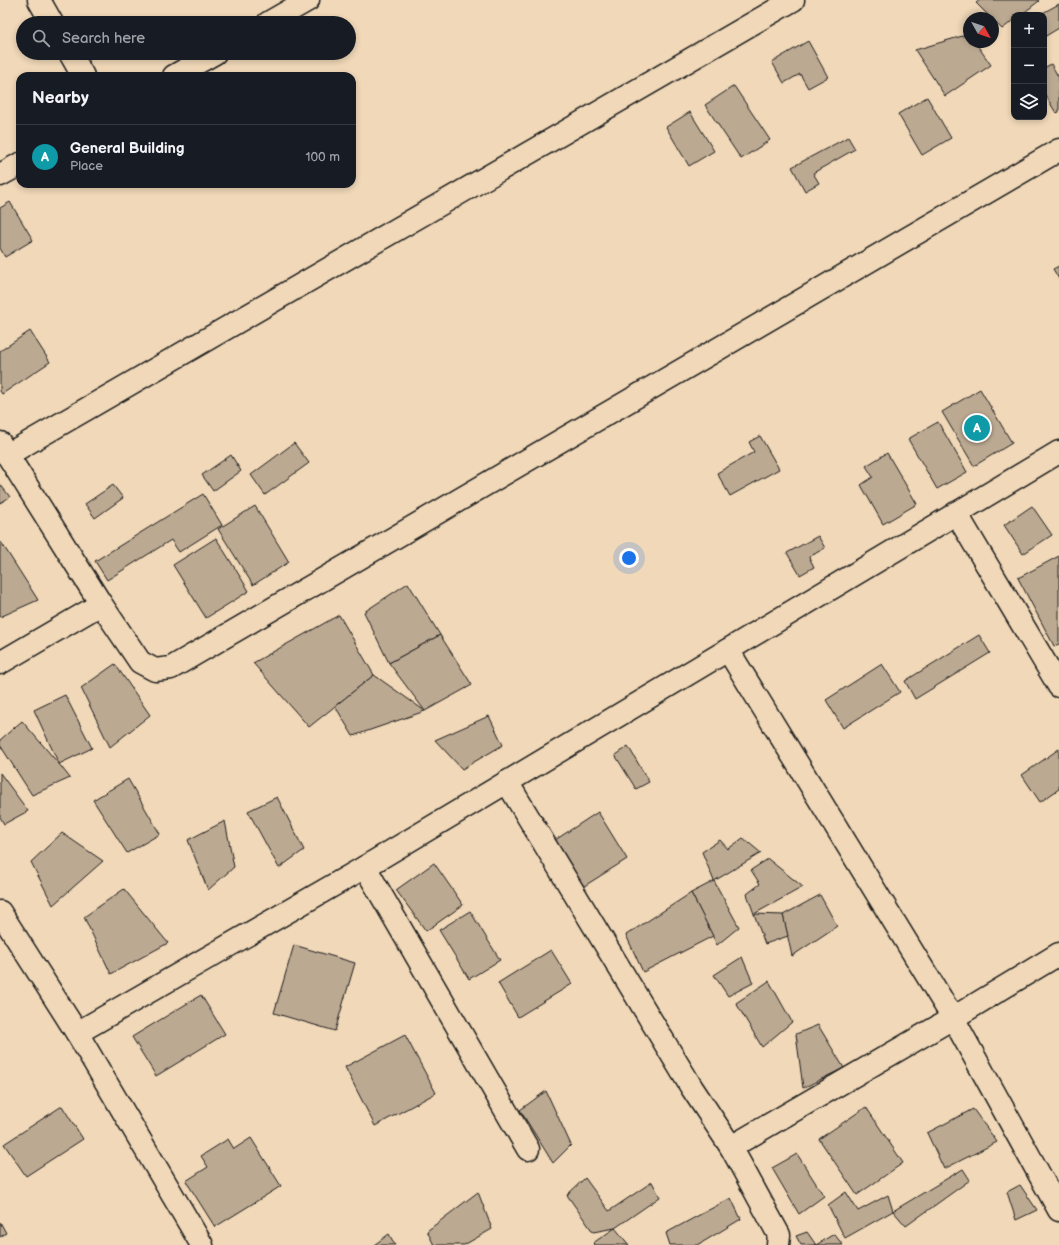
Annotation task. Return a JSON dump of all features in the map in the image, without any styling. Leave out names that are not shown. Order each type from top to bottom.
[{"type":"street","points":[[39,0],[48,16]]},
{"type":"street","points":[[280,16],[308,0]]},
{"type":"street","points":[[793,0],[3,449],[101,604],[140,662],[155,670],[170,668],[1059,150]]},
{"type":"street","points":[[74,60],[81,72]]},
{"type":"street","points":[[181,72],[203,60]]},
{"type":"street","points":[[0,175],[16,166]]},
{"type":"street","points":[[77,1033],[365,867],[1059,452]]},
{"type":"street","points":[[956,513],[1059,686]]},
{"type":"street","points":[[0,663],[101,604]]},
{"type":"street","points":[[728,650],[952,1018],[1059,1210]]},
{"type":"street","points":[[507,782],[692,1088],[730,1147],[779,1235],[778,1245]]},
{"type":"street","points":[[365,867],[528,1149]]},
{"type":"street","points":[[2,919],[77,1033],[202,1245]]},
{"type":"street","points":[[730,1147],[1059,954]]},
{"type":"building","points":[[980,0],[1039,1],[1025,12],[1011,12],[1011,22],[1002,29],[999,26],[999,12],[985,12],[976,3]]},
{"type":"building","points":[[1059,4],[1059,28],[1047,35],[1047,12],[1044,12]]},
{"type":"building","points":[[963,36],[963,48],[979,48],[991,65],[945,96],[915,50]]},
{"type":"building","points":[[808,41],[828,77],[808,88],[800,74],[784,83],[772,62]]},
{"type":"building","points":[[1051,64],[1059,78],[1059,112],[1056,113],[1047,98],[1047,66]]},
{"type":"building","points":[[734,86],[770,140],[741,159],[705,105]]},
{"type":"building","points":[[927,97],[951,138],[922,155],[898,114]]},
{"type":"building","points":[[690,112],[714,151],[689,166],[666,127]]},
{"type":"building","points":[[848,137],[855,149],[813,173],[819,183],[805,191],[792,167]]},
{"type":"building","points":[[10,202],[33,240],[5,257],[0,248],[0,208]]},
{"type":"building","points":[[1059,266],[1059,279],[1053,269]]},
{"type":"building","points":[[30,331],[50,362],[2,394],[0,391],[0,351]]},
{"type":"building","points":[[980,389],[1012,443],[974,466],[942,412]]},
{"type":"building","points":[[938,422],[967,472],[937,489],[908,439]]},
{"type":"building","points":[[760,436],[779,469],[730,496],[717,473],[754,452],[749,442]]},
{"type":"building","points":[[294,443],[309,463],[265,495],[251,475]]},
{"type":"building","points":[[887,453],[917,504],[883,524],[861,485],[873,477],[866,466]]},
{"type":"building","points":[[231,455],[241,471],[213,491],[202,475]]},
{"type":"building","points":[[0,484],[10,497],[0,503]]},
{"type":"building","points":[[113,485],[123,498],[95,518],[85,504]]},
{"type":"building","points":[[203,494],[222,525],[179,552],[171,540],[107,580],[95,561]]},
{"type":"building","points":[[255,506],[289,562],[253,585],[218,529]]},
{"type":"building","points":[[1032,506],[1052,535],[1023,554],[1004,525]]},
{"type":"building","points":[[818,536],[825,548],[809,557],[814,567],[800,575],[787,553]]},
{"type":"building","points":[[216,538],[249,591],[206,618],[173,565]]},
{"type":"building","points":[[1,542],[38,600],[0,617],[0,543]]},
{"type":"building","points":[[1059,556],[1059,644],[1054,646],[1018,578]]},
{"type":"building","points":[[408,583],[440,635],[389,663],[364,612]]},
{"type":"building","points":[[339,615],[374,675],[309,727],[253,663]]},
{"type":"building","points":[[440,635],[472,685],[425,711],[389,663]]},
{"type":"building","points":[[979,635],[990,653],[915,699],[905,681]]},
{"type":"building","points":[[115,664],[150,715],[110,747],[81,688]]},
{"type":"building","points":[[882,664],[900,692],[843,728],[826,700]]},
{"type":"building","points":[[374,675],[425,711],[353,736],[335,706]]},
{"type":"building","points":[[65,695],[92,748],[59,764],[34,710]]},
{"type":"building","points":[[489,716],[503,745],[462,769],[435,740]]},
{"type":"building","points":[[22,721],[70,778],[32,795],[0,745],[0,740]]},
{"type":"building","points":[[628,746],[649,782],[636,789],[615,755]]},
{"type":"building","points":[[1059,749],[1059,789],[1040,802],[1022,775]]},
{"type":"building","points":[[0,773],[28,811],[4,824],[0,817]]},
{"type":"building","points":[[128,779],[160,834],[127,853],[93,800]]},
{"type":"building","points":[[277,797],[304,850],[279,868],[248,811]]},
{"type":"building","points":[[598,812],[627,859],[578,890],[549,844]]},
{"type":"building","points":[[225,821],[234,867],[208,890],[188,840]]},
{"type":"building","points":[[62,833],[103,861],[53,905],[31,862]]},
{"type":"building","points":[[743,838],[761,853],[714,881],[702,852],[720,840],[728,849]]},
{"type":"building","points":[[768,859],[803,887],[754,914],[747,894],[760,884],[751,870]]},
{"type":"building","points":[[434,863],[463,905],[426,931],[396,890]]},
{"type":"building","points":[[714,881],[739,927],[717,945],[691,893]]},
{"type":"building","points":[[124,889],[168,943],[111,974],[84,917]]},
{"type":"building","points":[[691,893],[713,936],[643,972],[626,935]]},
{"type":"building","points":[[820,895],[837,926],[792,956],[783,915]]},
{"type":"building","points":[[470,911],[500,960],[469,979],[439,930]]},
{"type":"building","points":[[754,914],[783,915],[788,936],[765,944]]},
{"type":"building","points":[[294,945],[355,963],[335,1031],[274,1013]]},
{"type":"building","points":[[551,950],[572,984],[518,1017],[498,983]]},
{"type":"building","points":[[742,957],[753,983],[728,996],[714,975]]},
{"type":"building","points":[[769,981],[792,1022],[762,1047],[736,1003]]},
{"type":"building","points":[[201,995],[225,1034],[156,1076],[132,1037]]},
{"type":"building","points":[[818,1025],[844,1068],[803,1088],[796,1034]]},
{"type":"building","points":[[405,1035],[436,1093],[375,1126],[345,1067]]},
{"type":"building","points":[[546,1091],[571,1145],[553,1163],[520,1110]]},
{"type":"building","points":[[62,1106],[83,1139],[26,1176],[4,1144]]},
{"type":"building","points":[[866,1107],[903,1163],[857,1195],[819,1139]]},
{"type":"building","points":[[973,1109],[997,1142],[944,1169],[927,1133]]},
{"type":"building","points":[[251,1138],[281,1186],[215,1227],[186,1181],[208,1167],[201,1156],[228,1139],[234,1149]]},
{"type":"building","points":[[797,1154],[824,1196],[799,1214],[772,1168]]},
{"type":"building","points":[[963,1169],[970,1180],[906,1226],[893,1211]]},
{"type":"building","points":[[585,1178],[609,1211],[652,1182],[660,1197],[615,1228],[593,1232],[567,1195]]},
{"type":"building","points":[[1020,1185],[1037,1210],[1016,1220],[1007,1192]]},
{"type":"building","points":[[478,1192],[492,1229],[464,1245],[434,1245],[427,1231]]},
{"type":"building","points":[[846,1192],[858,1211],[888,1195],[893,1211],[845,1238],[828,1205]]},
{"type":"building","points":[[731,1198],[741,1219],[698,1245],[670,1245],[666,1233]]},
{"type":"building","points":[[0,1222],[6,1233],[0,1237]]},
{"type":"building","points":[[615,1228],[629,1245],[595,1245],[593,1243]]},
{"type":"building","points":[[807,1232],[816,1245],[801,1245],[796,1236]]},
{"type":"building","points":[[389,1234],[395,1245],[374,1245]]},
{"type":"building","points":[[834,1234],[843,1245],[816,1245]]},
{"type":"place","name":"General Building","points":[[977,428]]}]
